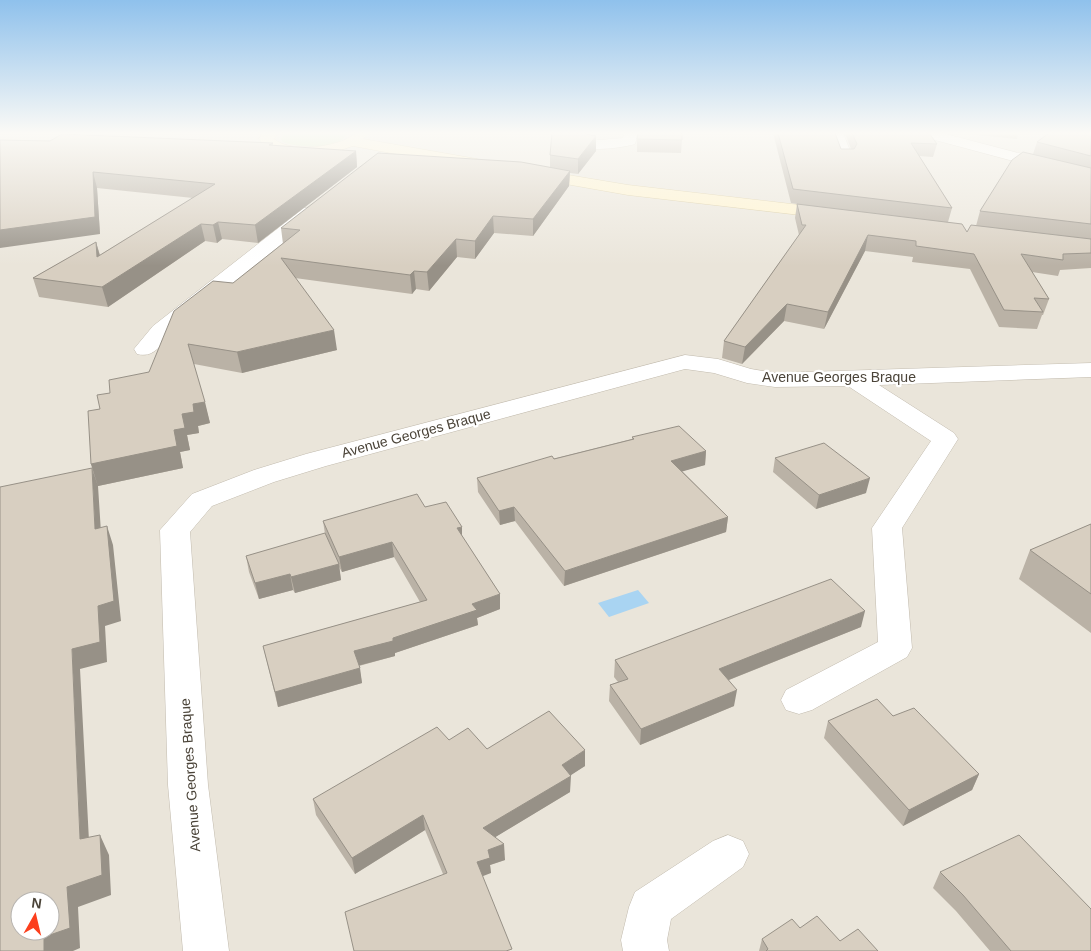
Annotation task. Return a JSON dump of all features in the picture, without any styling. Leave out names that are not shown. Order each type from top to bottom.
[{"type":"main road","points":[[554,177],[628,190],[853,217]]},
{"type":"street","points":[[145,349],[161,331],[326,200]]},
{"type":"street","name":"Avenue Georges Braque","points":[[206,951],[188,786],[175,530],[202,500],[264,476],[316,460],[685,362],[718,366],[747,376],[775,380],[1091,370]]},
{"type":"street","points":[[799,700],[895,648],[887,528],[945,439],[853,379]]},
{"type":"street","points":[[646,951],[644,940],[651,907],[728,854]]},
{"type":"shaded area","points":[[0,177],[1091,177],[1091,951],[0,951]]},
{"type":"water","points":[[638,590],[649,603],[609,617],[598,603]]},
{"type":"building","points":[[0,177],[93,177],[95,217],[0,230]]},
{"type":"building","points":[[148,177],[320,177],[255,225],[218,222],[213,225],[201,224],[102,287],[33,278],[96,242],[97,257],[215,184]]},
{"type":"building","points":[[346,177],[565,177],[533,219],[493,216],[475,241],[456,239],[427,272],[414,271],[410,275],[281,258],[334,330],[237,352],[188,344],[205,402],[193,404],[194,412],[182,414],[185,428],[174,430],[177,446],[91,464],[88,411],[100,409],[97,395],[110,393],[109,380],[149,372],[174,311],[213,281],[233,283],[300,230],[281,228]]},
{"type":"building","points":[[790,177],[933,177],[952,208],[793,189]]},
{"type":"building","points":[[1001,177],[1091,177],[1091,224],[980,211]]},
{"type":"building","points":[[797,204],[962,224],[967,232],[971,225],[1091,239],[1091,253],[1063,254],[1063,260],[1021,254],[1049,299],[1034,298],[1043,312],[1004,310],[974,254],[916,246],[916,241],[868,235],[828,312],[787,304],[745,347],[724,341],[806,225],[802,225]]},
{"type":"building","points":[[679,426],[706,451],[671,461],[728,517],[565,571],[514,507],[499,511],[477,478],[552,456],[554,459]]},
{"type":"building","points":[[824,443],[870,478],[819,495],[775,458]]},
{"type":"building","points":[[92,468],[95,529],[107,526],[114,601],[98,606],[100,642],[72,649],[80,839],[100,835],[102,875],[67,887],[70,928],[60,931],[60,891],[10,891],[10,941],[44,941],[44,951],[0,951],[0,487]]},
{"type":"building","points":[[417,494],[425,507],[446,502],[462,527],[457,528],[500,594],[472,604],[477,610],[393,638],[393,641],[354,651],[360,668],[275,692],[263,646],[427,600],[392,542],[339,557],[323,521]]},
{"type":"building","points":[[1091,524],[1091,594],[1030,550]]},
{"type":"building","points":[[325,533],[339,564],[291,577],[290,574],[255,583],[246,556]]},
{"type":"building","points":[[831,579],[865,611],[719,669],[737,690],[641,729],[610,685],[628,679],[615,660]]},
{"type":"building","points":[[877,699],[893,716],[914,708],[979,774],[909,810],[828,721]]},
{"type":"building","points":[[549,711],[585,750],[562,765],[571,776],[483,828],[504,844],[488,850],[490,858],[477,862],[512,949],[506,951],[354,951],[345,912],[447,873],[423,815],[352,858],[313,799],[437,727],[449,740],[468,728],[487,749]]},
{"type":"building","points":[[1019,835],[1091,909],[1091,951],[1011,951],[963,895],[940,872]]},
{"type":"building","points":[[817,916],[840,941],[858,929],[878,951],[766,951],[768,949],[762,939],[792,919],[800,928]]}]
